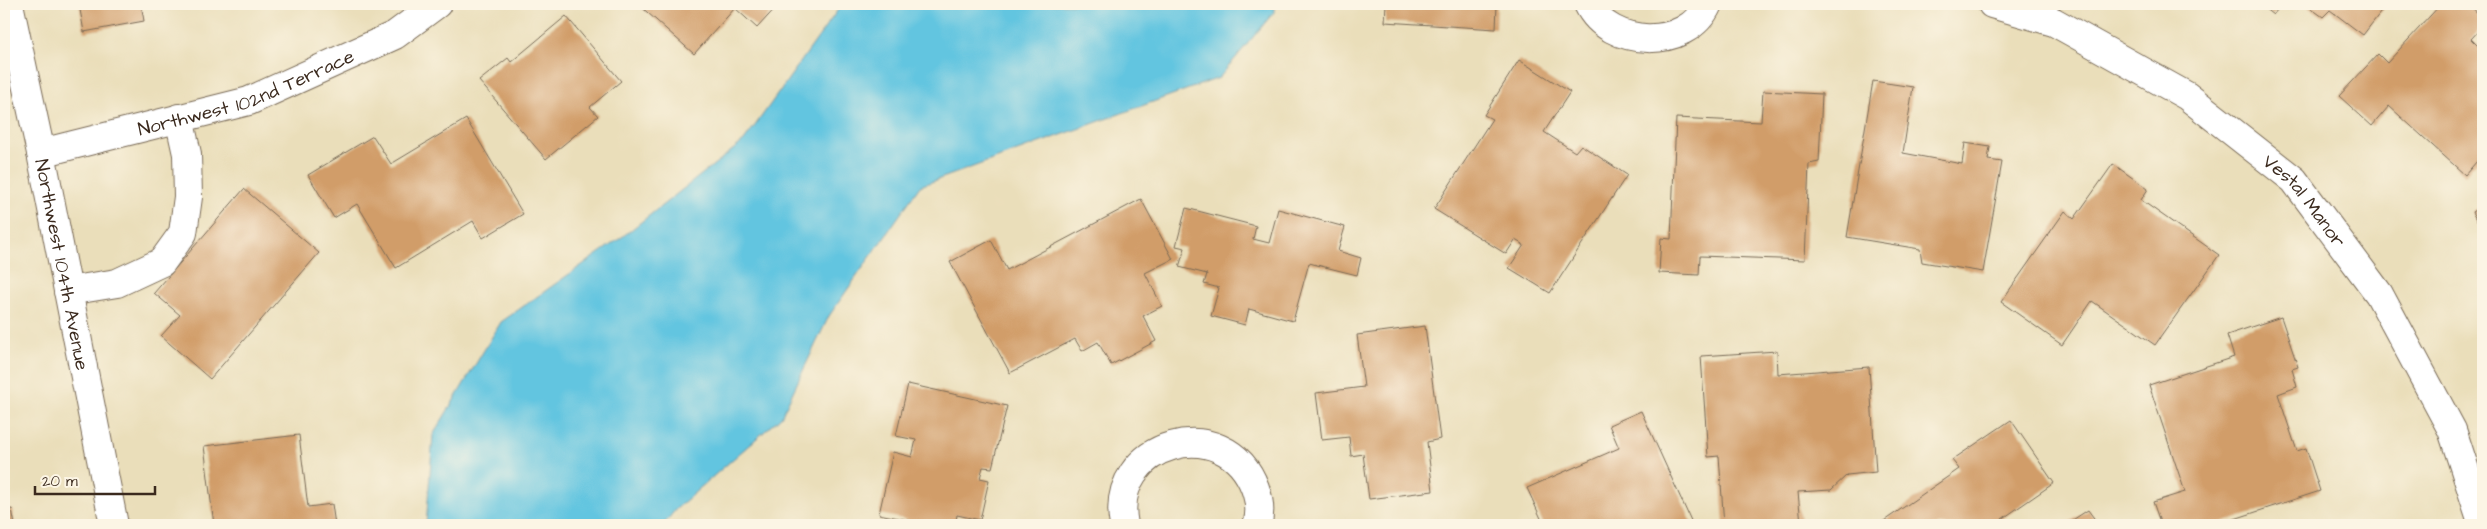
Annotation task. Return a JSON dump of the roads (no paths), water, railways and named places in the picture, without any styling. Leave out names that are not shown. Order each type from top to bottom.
[{"type":"street","name":"Northwest 104th Avenue","points":[[9,4],[41,153],[114,525]]},
{"type":"street","name":"Northwest 102nd Terrace","points":[[41,153],[249,101],[395,35],[437,4]]},
{"type":"street","points":[[1588,4],[1604,24],[1625,35],[1648,39],[1670,35],[1690,24],[1708,4]]},
{"type":"street","name":"Vestal Manor","points":[[1992,4],[2054,22],[2187,96],[2294,180],[2380,294],[2452,430],[2483,525]]},
{"type":"street","points":[[68,291],[117,283],[162,262],[183,233],[188,197],[187,154],[179,118]]},
{"type":"street","points":[[1124,525],[1122,513],[1124,490],[1135,469],[1152,453],[1174,444],[1198,442],[1218,447],[1237,460],[1251,476],[1258,497],[1257,525]]},
{"type":"water","points":[[842,4],[1275,4],[1274,12],[1219,78],[920,186],[829,316],[781,417],[676,509],[663,525],[426,525],[433,435],[501,322],[622,237],[744,141]]}]
